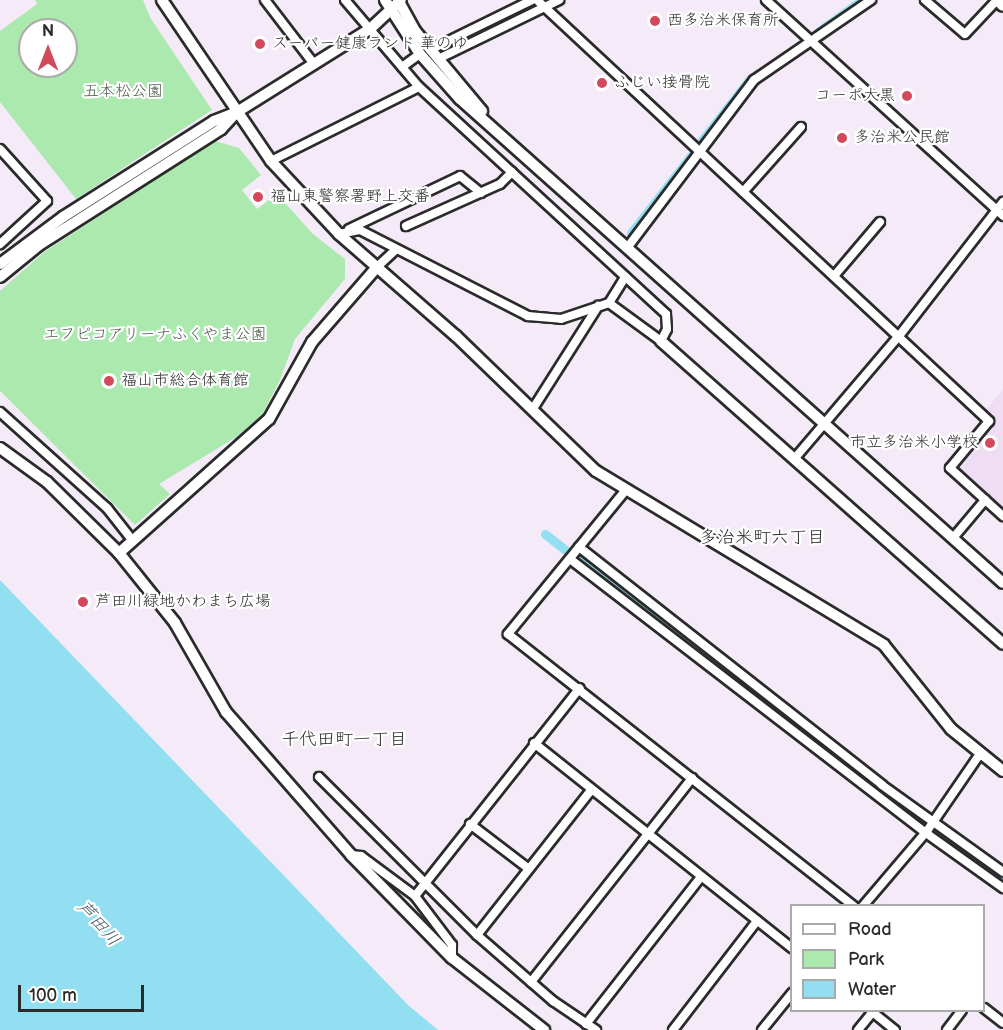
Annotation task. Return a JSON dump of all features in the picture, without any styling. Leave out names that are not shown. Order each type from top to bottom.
[{"type":"street","points":[[162,0],[271,161],[339,234],[534,408],[575,451],[625,491],[884,645],[951,729],[1003,771]]},
{"type":"street","points":[[265,0],[314,64]]},
{"type":"street","points":[[345,0],[419,87],[666,314],[668,323],[661,341]]},
{"type":"street","points":[[402,67],[425,52],[532,0]]},
{"type":"street","points":[[438,60],[540,3],[559,0]]},
{"type":"street","points":[[766,0],[1000,213]]},
{"type":"street","points":[[627,248],[754,80],[871,0]]},
{"type":"street","points":[[925,0],[965,34],[997,0],[1003,6]]},
{"type":"street","points":[[0,264],[63,217],[214,121],[237,112],[370,29],[387,5],[399,1],[425,52],[438,60],[502,134]]},
{"type":"street","points":[[540,3],[989,421],[950,468],[1003,516]]},
{"type":"street","points":[[387,5],[460,99],[502,134],[1003,583]]},
{"type":"street","points":[[271,161],[419,87]]},
{"type":"street","points":[[0,277],[69,224],[221,129],[237,112]]},
{"type":"street","points":[[743,192],[801,127]]},
{"type":"street","points":[[0,149],[47,201],[0,244]]},
{"type":"street","points":[[406,226],[500,184],[512,172]]},
{"type":"street","points":[[339,234],[460,176],[480,193]]},
{"type":"street","points":[[795,458],[1000,213],[1003,202]]},
{"type":"street","points":[[834,276],[880,222]]},
{"type":"street","points":[[339,234],[360,230],[395,250],[528,316],[561,318],[609,303],[625,277]]},
{"type":"street","points":[[119,553],[269,419],[312,342],[377,267],[395,250]]},
{"type":"street","points":[[609,303],[661,341],[1003,644]]},
{"type":"street","points":[[534,408],[598,306]]},
{"type":"street","points":[[0,412],[107,508],[133,541]]},
{"type":"street","points":[[0,448],[47,482],[119,553],[175,623],[226,712],[351,855],[452,958],[544,1030]]},
{"type":"street","points":[[625,491],[508,634],[580,688],[851,904]]},
{"type":"street","points":[[953,538],[985,500]]},
{"type":"street","points":[[579,547],[1003,888]]},
{"type":"street","points":[[570,559],[929,828],[1003,872]]},
{"type":"street","points":[[415,896],[534,743],[580,688]]},
{"type":"street","points":[[534,743],[790,946]]},
{"type":"street","points":[[864,904],[929,828],[980,754]]},
{"type":"street","points":[[319,777],[424,885],[477,935],[531,982],[596,1030]]},
{"type":"street","points":[[531,982],[692,778]]},
{"type":"street","points":[[477,935],[591,790]]},
{"type":"street","points":[[470,824],[529,869]]},
{"type":"street","points":[[351,855],[361,856],[415,896],[452,945],[452,958]]},
{"type":"street","points":[[586,1024],[701,877]]},
{"type":"street","points":[[673,1030],[757,921]]},
{"type":"street","points":[[762,1030],[790,995]]},
{"type":"street","points":[[985,1009],[1003,1023]]},
{"type":"street","points":[[858,1030],[871,1012],[895,1030]]},
{"type":"street","points":[[946,1030],[961,1012]]},
{"type":"shaded area","name":"市立多治米小学校","points":[[1003,389],[1003,510],[955,466],[997,421],[986,410]]},
{"type":"green space","name":"五本松公園","points":[[35,0],[143,0],[151,19],[212,110],[76,199],[0,102],[0,31],[37,4]]},
{"type":"green space","name":"エフピコアリーナふくやま公園","points":[[215,141],[239,148],[261,175],[242,190],[257,209],[277,194],[313,234],[345,259],[345,279],[295,339],[280,380],[263,413],[238,436],[159,484],[170,494],[135,525],[0,391],[0,291],[44,252]]},
{"type":"water","name":"芦田川","points":[[0,580],[408,1005],[438,1030],[0,1030]]},
{"type":"waterway","points":[[445,48],[546,0]]},
{"type":"waterway","points":[[818,32],[862,0]]},
{"type":"waterway","points":[[699,144],[749,80],[758,73]]},
{"type":"waterway","points":[[631,233],[693,153]]},
{"type":"waterway","points":[[545,534],[568,552]]},
{"type":"waterway","points":[[580,556],[924,825],[1003,881]]},
{"type":"place","name":"西多治米保育所","points":[[655,21]]},
{"type":"place","name":"スーパー健康ランド 華のゆ","points":[[260,44]]},
{"type":"place","name":"ふじい接骨院","points":[[602,83]]},
{"type":"place","name":"コーポ大黒","points":[[907,96]]},
{"type":"place","name":"多治米公民館","points":[[842,138]]},
{"type":"place","name":"福山東警察署野上交番","points":[[258,197]]},
{"type":"place","name":"福山市総合体育館","points":[[109,381]]},
{"type":"place","name":"市立多治米小学校","points":[[990,443]]},
{"type":"place","name":"芦田川緑地かわまち広場","points":[[83,602]]},
{"type":"district","name":"多治米町六丁目","points":[[762,538]]},
{"type":"district","name":"千代田町一丁目","points":[[344,740]]}]
